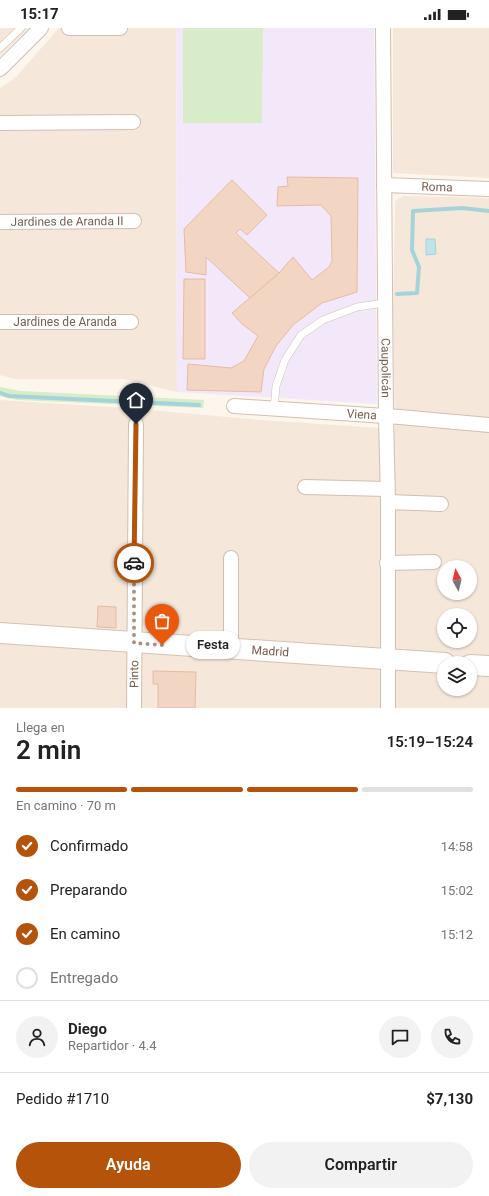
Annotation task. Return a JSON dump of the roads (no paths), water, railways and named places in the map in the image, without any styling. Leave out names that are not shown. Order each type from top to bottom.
[{"type":"street","points":[[0,69],[41,28]]},
{"type":"street","points":[[69,28],[120,28]]},
{"type":"street","name":"Caupolicán","points":[[383,28],[388,496],[388,708]]},
{"type":"street","points":[[0,123],[132,122]]},
{"type":"street","name":"Roma","points":[[384,185],[489,189]]},
{"type":"street","name":"Jardines de Aranda II","points":[[0,222],[134,221]]},
{"type":"street","name":"Jardines de Aranda","points":[[0,322],[131,322]]},
{"type":"street","name":"Viena","points":[[234,406],[489,424]]},
{"type":"street","name":"Pinto","points":[[134,708],[136,424]]},
{"type":"street","points":[[305,487],[388,496],[441,504]]},
{"type":"street","points":[[231,558],[231,649]]},
{"type":"street","points":[[387,563],[434,562]]},
{"type":"street","name":"Madrid","points":[[0,633],[437,662]]},
{"type":"street","points":[[477,665],[489,666]]},
{"type":"lane","points":[[0,48],[21,28]]},
{"type":"lane","points":[[274,409],[276,386],[284,360],[301,335],[323,320],[357,307],[385,303]]},
{"type":"water","points":[[426,239],[435,239],[436,254],[426,255]]},
{"type":"waterway","points":[[397,294],[417,293],[419,267],[412,250],[413,211],[462,208],[489,211]]},
{"type":"waterway","points":[[0,393],[9,396],[199,405]]},
{"type":"place","name":"Festa","points":[[162,645]]}]
